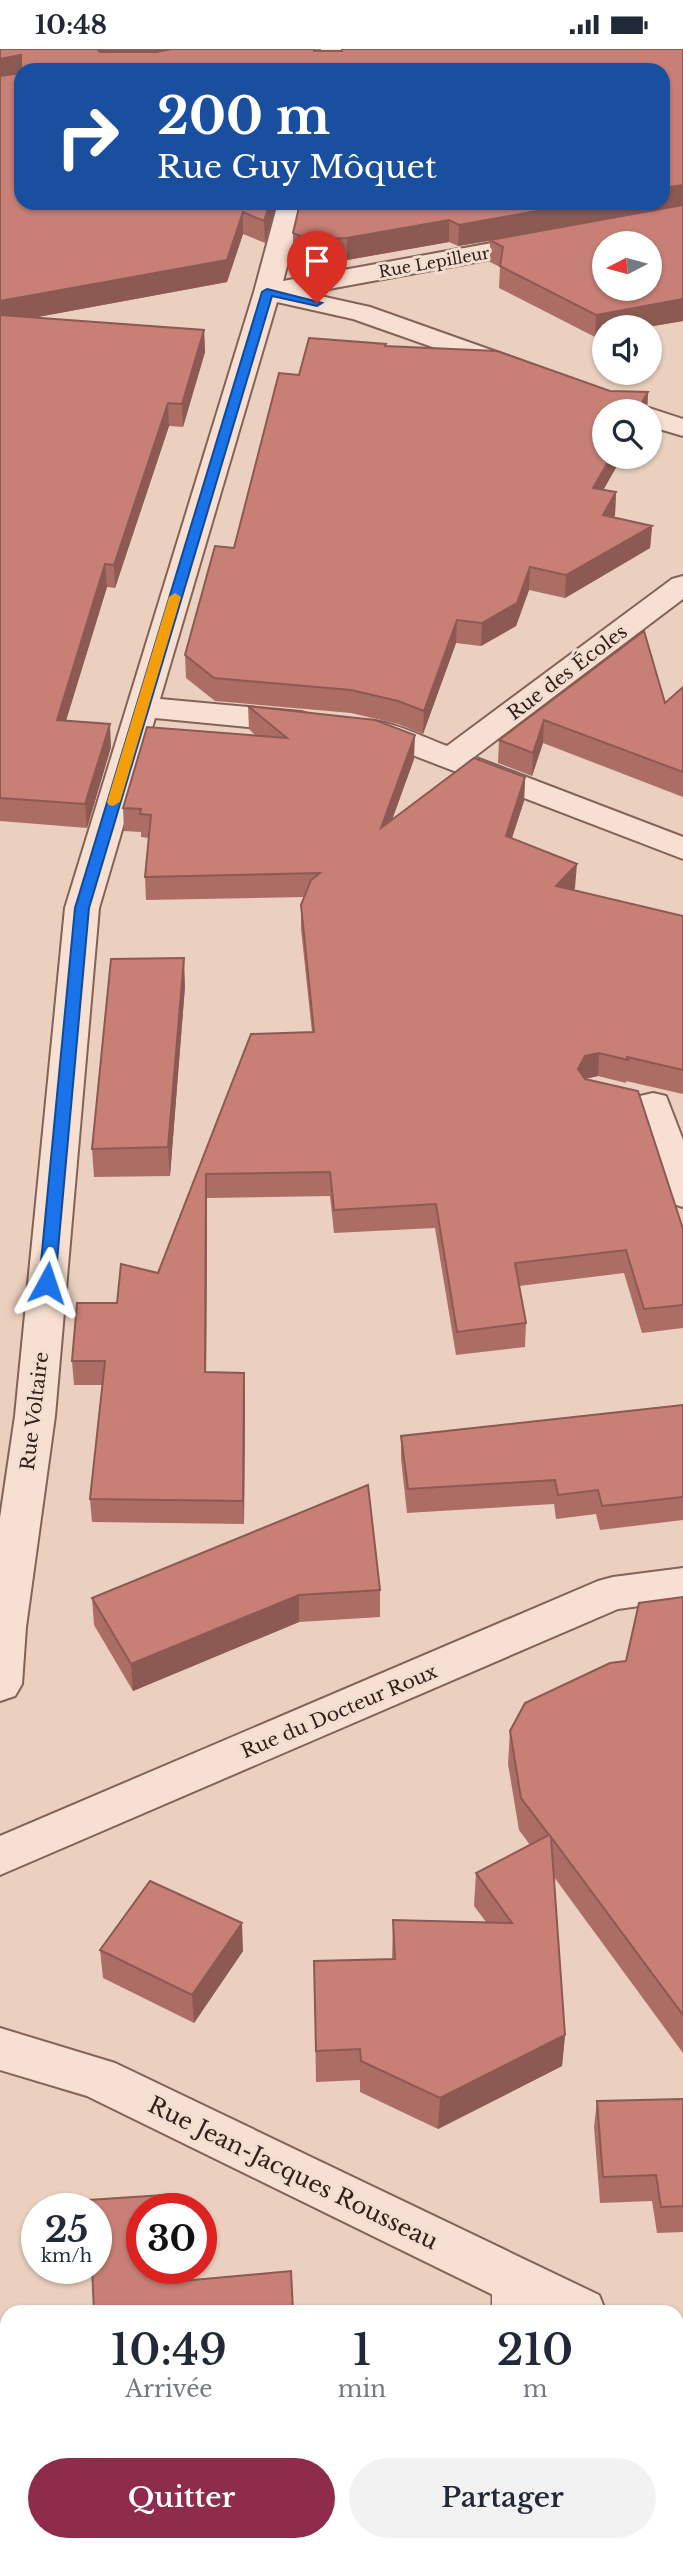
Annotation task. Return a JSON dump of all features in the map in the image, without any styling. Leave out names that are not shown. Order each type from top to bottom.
[{"type":"street","name":"Rue Voltaire","points":[[0,1684],[5,1627],[35,1416],[82,908],[290,210]]},
{"type":"street","name":"Rue Lepilleur","points":[[267,292],[560,239]]},
{"type":"street","points":[[267,292],[361,313],[534,375]]},
{"type":"street","points":[[662,421],[683,428]]},
{"type":"street","name":"Rue des Écoles","points":[[450,759],[683,585]]},
{"type":"street","points":[[142,707],[331,724],[386,734],[683,849]]},
{"type":"street","points":[[652,1104],[683,1193]]},
{"type":"street","name":"Rue du Docteur Roux","points":[[0,1856],[613,1593],[683,1584]]},
{"type":"street","name":"Rue Jean-Jacques Rousseau","points":[[0,2049],[98,2078],[512,2295],[553,2305]]},
{"type":"building","points":[[0,49],[156,52],[172,49],[683,49],[683,185],[670,187],[670,63],[21,63],[21,55],[0,59]]},
{"type":"building","points":[[14,74],[14,210],[268,210],[264,221],[243,212],[227,260],[0,301],[0,76]]},
{"type":"building","points":[[683,205],[683,299],[596,315],[500,266],[503,247],[490,240],[655,210],[670,210],[670,207]]},
{"type":"building","points":[[298,210],[542,210],[459,225],[449,220],[347,238],[310,240],[293,233]]},
{"type":"building","points":[[0,315],[204,330],[182,404],[168,403],[114,565],[105,564],[57,720],[110,724],[85,804],[0,798]]},
{"type":"building","points":[[309,338],[386,344],[385,346],[497,351],[610,391],[648,392],[644,399],[592,399],[592,469],[604,469],[593,488],[616,492],[603,515],[652,526],[566,575],[530,567],[517,603],[482,623],[457,620],[424,711],[398,701],[351,690],[214,678],[185,655],[215,546],[234,548],[279,373],[299,375]]},
{"type":"building","points":[[644,631],[665,703],[683,687],[683,772],[544,720],[533,753],[499,740]]},
{"type":"building","points":[[248,706],[375,720],[415,735],[381,828],[474,758],[525,777],[506,836],[577,864],[556,886],[683,916],[683,1070],[599,1053],[585,1056],[578,1069],[585,1079],[638,1091],[683,1229],[683,1305],[644,1309],[626,1250],[515,1263],[526,1323],[457,1332],[436,1204],[334,1210],[330,1172],[206,1174],[205,1372],[244,1373],[243,1501],[90,1499],[105,1361],[72,1361],[77,1303],[117,1303],[121,1264],[158,1273],[251,1034],[314,1032],[301,905],[311,880],[320,873],[145,877],[151,815],[140,814],[141,809],[123,808],[147,727],[287,738]]},
{"type":"building","points":[[184,958],[168,1147],[92,1149],[111,959]]},
{"type":"building","points":[[683,1405],[683,1497],[602,1506],[598,1490],[558,1495],[555,1480],[408,1489],[401,1436]]},
{"type":"building","points":[[368,1485],[380,1590],[299,1595],[131,1664],[92,1598]]},
{"type":"building","points":[[683,1597],[683,2015],[551,1837],[565,2035],[440,2098],[361,2061],[360,2049],[316,2051],[314,1961],[395,1959],[393,1920],[512,1923],[476,1873],[549,1835],[521,1798],[510,1731],[525,1703],[610,1663],[626,1661],[639,1603]]},
{"type":"building","points":[[150,1881],[242,1923],[192,1995],[100,1950]]},
{"type":"building","points":[[683,2099],[683,2206],[661,2207],[656,2175],[603,2177],[597,2101]]},
{"type":"building","points":[[112,2198],[126,2198],[126,2284],[217,2284],[217,2278],[291,2271],[293,2305],[94,2305],[93,2284],[112,2284]]},
{"type":"slow traffic","points":[[113,802],[175,597]]},
{"type":"route","points":[[47,1283],[82,908],[267,292],[317,303]]}]
